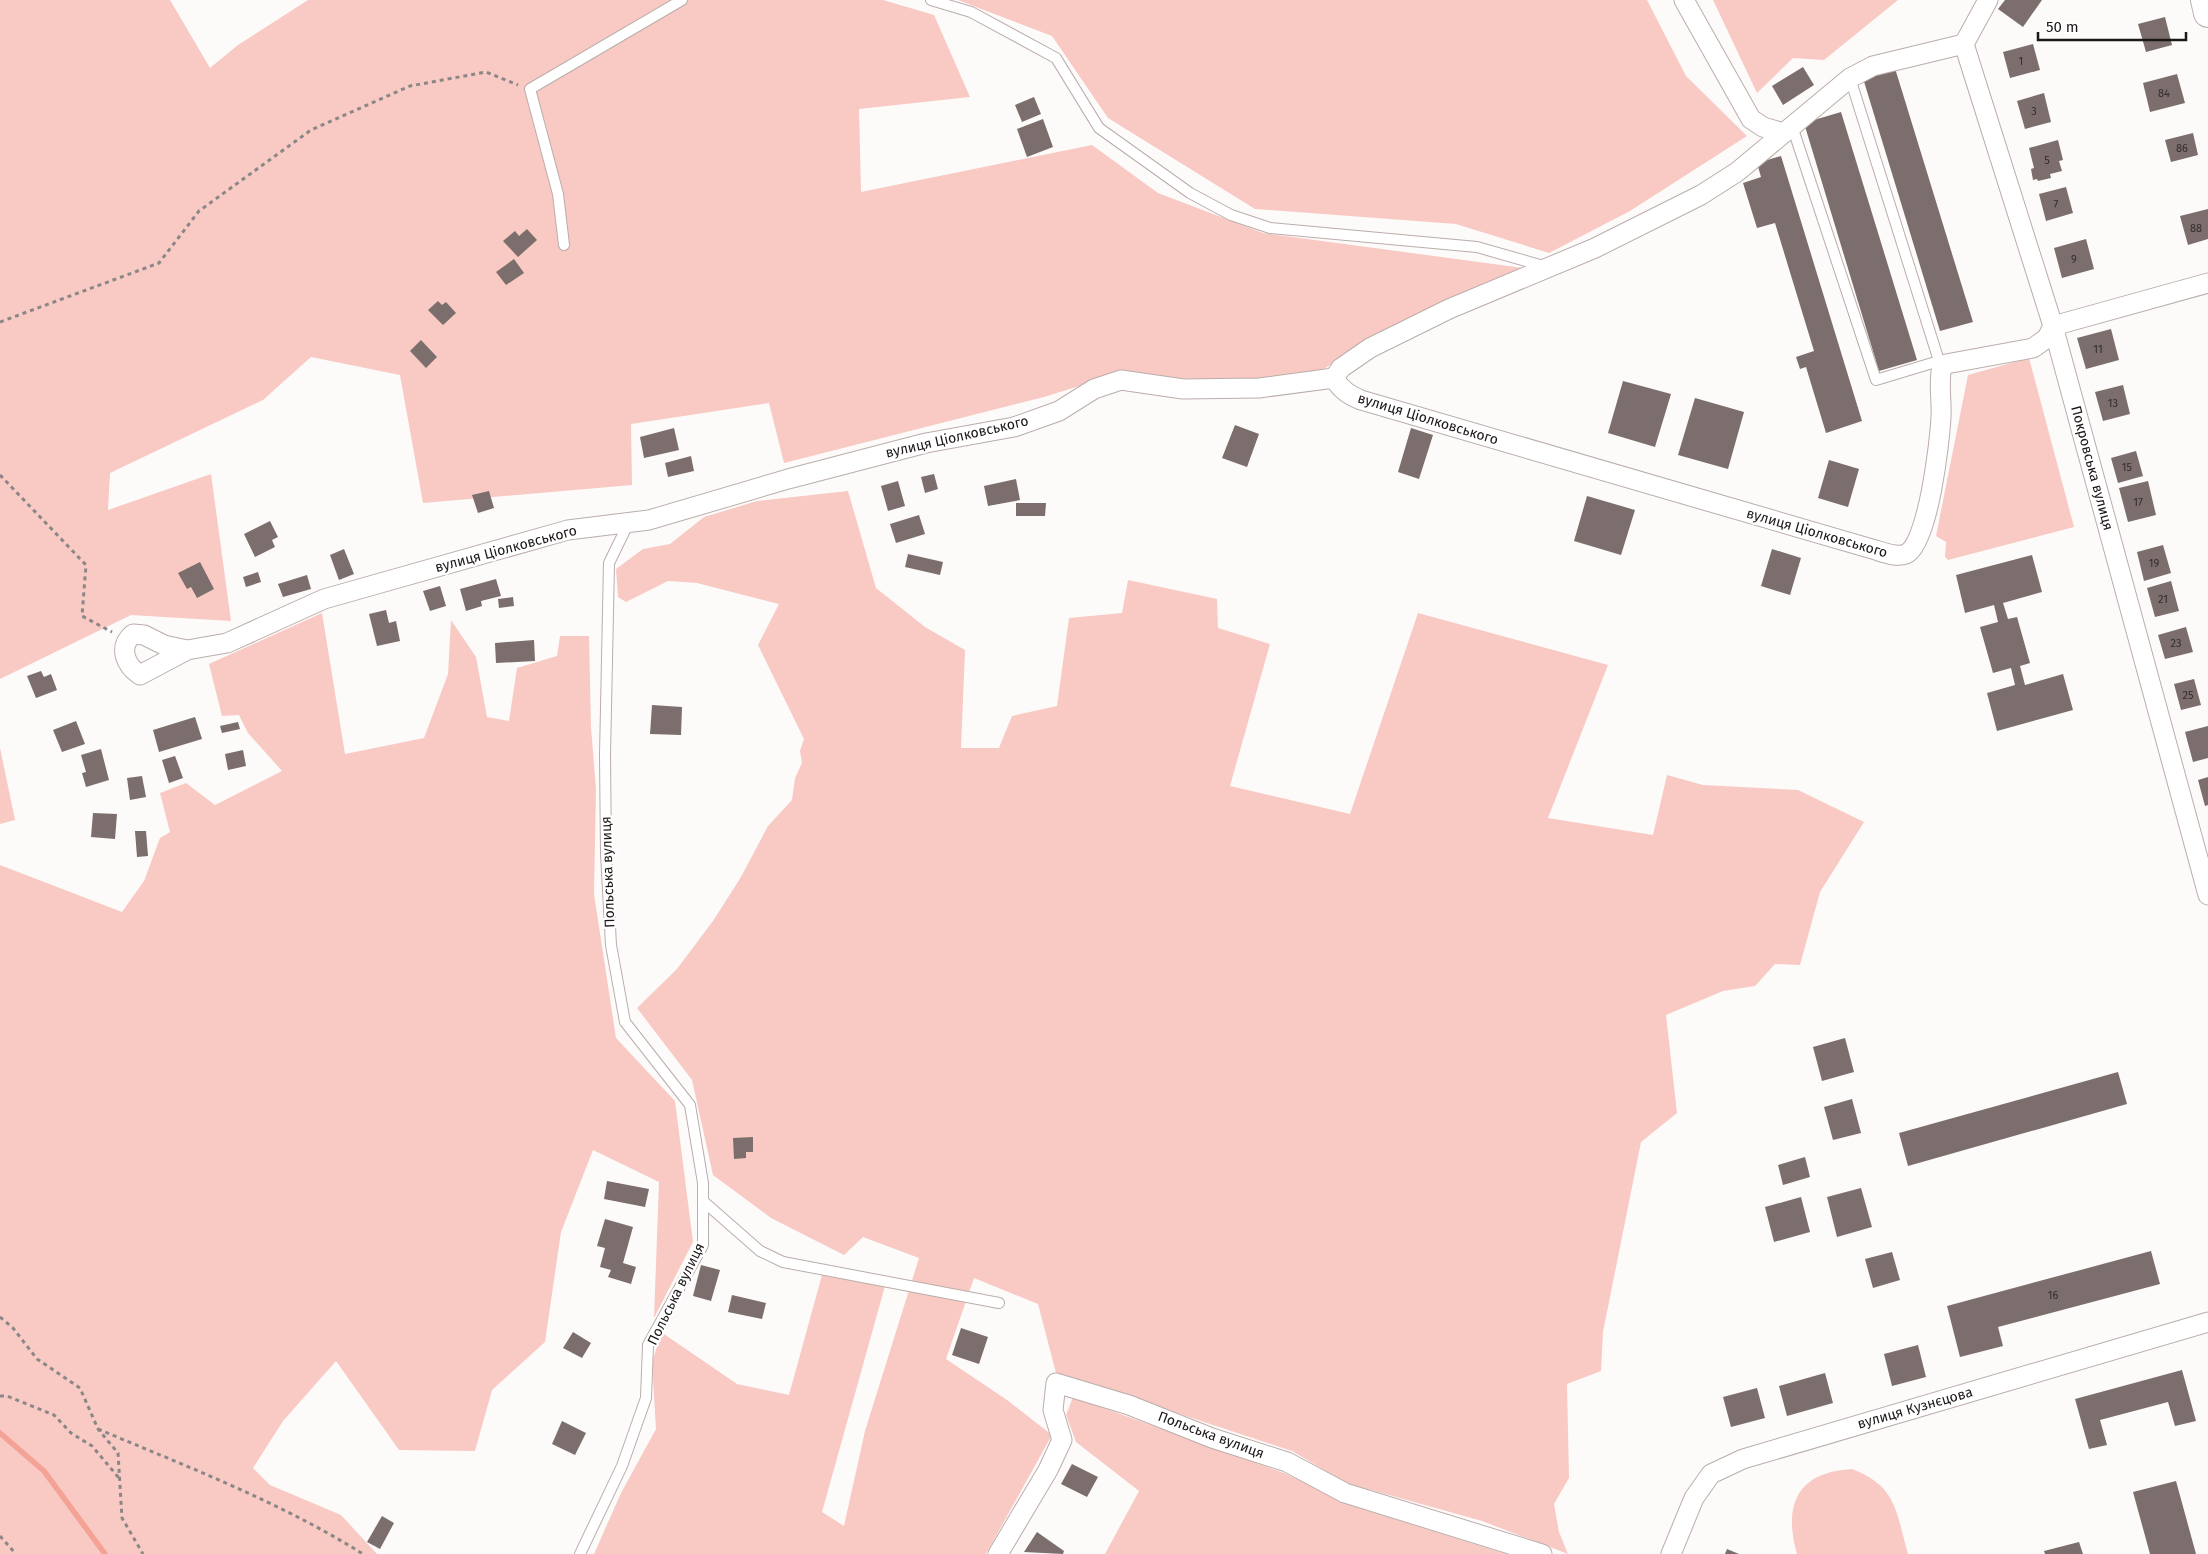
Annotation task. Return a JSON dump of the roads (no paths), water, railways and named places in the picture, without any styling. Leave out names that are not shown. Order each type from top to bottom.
[{"type":"street","points":[[1684,0],[1751,119],[1763,127],[1788,129]]},
{"type":"street","points":[[1334,378],[1341,368],[1370,348],[1448,309],[1594,248],[1701,195],[1737,172],[1850,78],[1873,66],[1964,44],[1988,0]]},
{"type":"street","points":[[2204,0],[2208,13]]},
{"type":"street","name":"Покровська вулиця","points":[[1964,44],[2053,326],[2208,895]]},
{"type":"street","points":[[1940,364],[2033,348],[2048,338],[2053,326],[2208,283]]},
{"type":"street","name":"вулиця Ціолковського","points":[[187,650],[164,644],[144,635],[133,634],[126,639],[126,662],[130,669],[140,675],[187,650],[227,643],[324,599],[568,530],[649,520],[788,479],[926,443],[1014,426],[1058,411],[1094,389],[1121,380],[1183,389],[1259,388],[1334,378],[1339,387],[1349,395],[1362,400],[1894,555],[1905,554],[1914,549],[1927,516],[1941,417],[1940,364]]},
{"type":"street","name":"вулиця Кузнєцова","points":[[1671,1554],[1694,1498],[1711,1474],[1743,1459],[2208,1322]]},
{"type":"street","name":"Польська вулиця","points":[[998,1554],[1048,1470],[1062,1440],[1052,1410],[1056,1383],[1129,1405],[1212,1438],[1287,1462],[1345,1493],[1542,1554]]},
{"type":"lane","points":[[564,245],[558,194],[530,89],[682,0]]},
{"type":"lane","points":[[929,0],[972,12],[1056,58],[1098,128],[1190,193],[1231,216],[1270,228],[1477,247],[1548,268]]},
{"type":"lane","points":[[1788,129],[1876,380],[1940,364],[1850,78]]},
{"type":"lane","name":"Польська вулиця","points":[[580,1554],[622,1466],[646,1398],[648,1345],[703,1245],[703,1183],[690,1105],[626,1022],[611,945],[606,854],[605,755],[609,563],[629,522]]},
{"type":"lane","points":[[703,1201],[760,1252],[783,1262],[999,1303]]},
{"type":"waterway","points":[[0,1433],[44,1471],[105,1554]]}]
